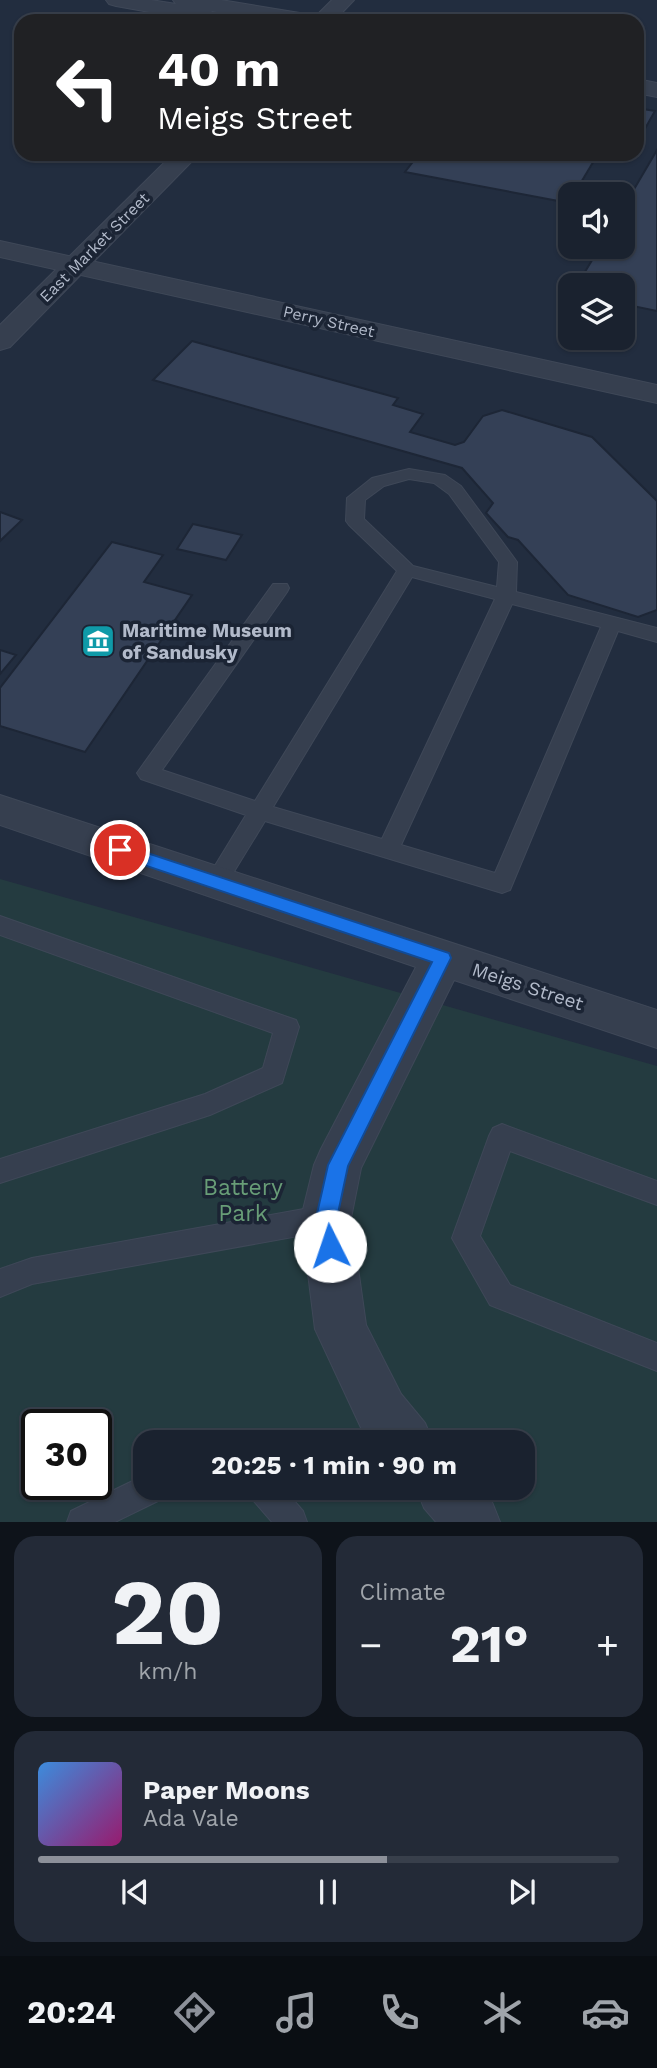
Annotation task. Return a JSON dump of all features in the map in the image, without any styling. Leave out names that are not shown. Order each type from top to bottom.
[{"type":"street","points":[[116,0],[195,14]]},
{"type":"street","points":[[183,0],[269,14]]},
{"type":"street","points":[[329,14],[344,0]]},
{"type":"street","name":"East Market Street","points":[[0,341],[180,161]]},
{"type":"street","name":"Perry Street","points":[[0,248],[657,394]]},
{"type":"street","name":"Meigs Street","points":[[0,810],[657,1028]]},
{"type":"street","points":[[396,1430],[382,1413],[341,1329],[326,1218],[338,1165],[443,958]]},
{"type":"street","points":[[454,1500],[472,1522]]},
{"type":"lane","points":[[388,849],[506,596],[508,562],[455,490],[439,479],[409,474],[378,482],[356,498],[355,522],[407,570],[506,596],[612,623],[657,635]]},
{"type":"lane","points":[[216,882],[407,570]]},
{"type":"lane","points":[[280,588],[148,774],[502,884],[612,623]]},
{"type":"lane","points":[[0,925],[287,1027],[273,1075],[210,1104],[0,1171]]},
{"type":"lane","points":[[657,1193],[502,1136],[466,1238],[500,1295],[657,1357]]},
{"type":"lane","points":[[0,1283],[32,1271],[326,1218]]},
{"type":"lane","points":[[82,1522],[133,1496]]},
{"type":"lane","points":[[273,1500],[292,1522]]},
{"type":"green space","name":"Battery Park","points":[[0,879],[657,1066],[657,1522],[0,1522]]},
{"type":"building","points":[[644,109],[655,111],[644,130]]},
{"type":"building","points":[[657,150],[657,311],[635,306],[635,273],[584,273],[593,259],[635,259],[635,188]]},
{"type":"building","points":[[414,161],[594,161],[581,182],[558,182],[558,201],[405,172]]},
{"type":"building","points":[[192,341],[398,398],[393,405],[423,414],[410,432],[455,445],[464,442],[483,416],[502,410],[592,437],[657,501],[657,610],[638,617],[568,595],[518,540],[508,537],[486,513],[493,503],[462,468],[153,380]]},
{"type":"building","points":[[0,512],[22,520],[0,541]]},
{"type":"building","points":[[193,524],[242,535],[226,560],[177,549]]},
{"type":"building","name":"Maritime Museum of Sandusky","points":[[112,542],[163,555],[144,582],[192,595],[85,752],[0,726],[0,688]]},
{"type":"building","points":[[0,650],[16,655],[0,674]]},
{"type":"place","name":"Maritime Museum of Sandusky","points":[[98,641]]},
{"type":"route","points":[[120,850],[443,958],[338,1165],[326,1218],[330,1246]]}]
